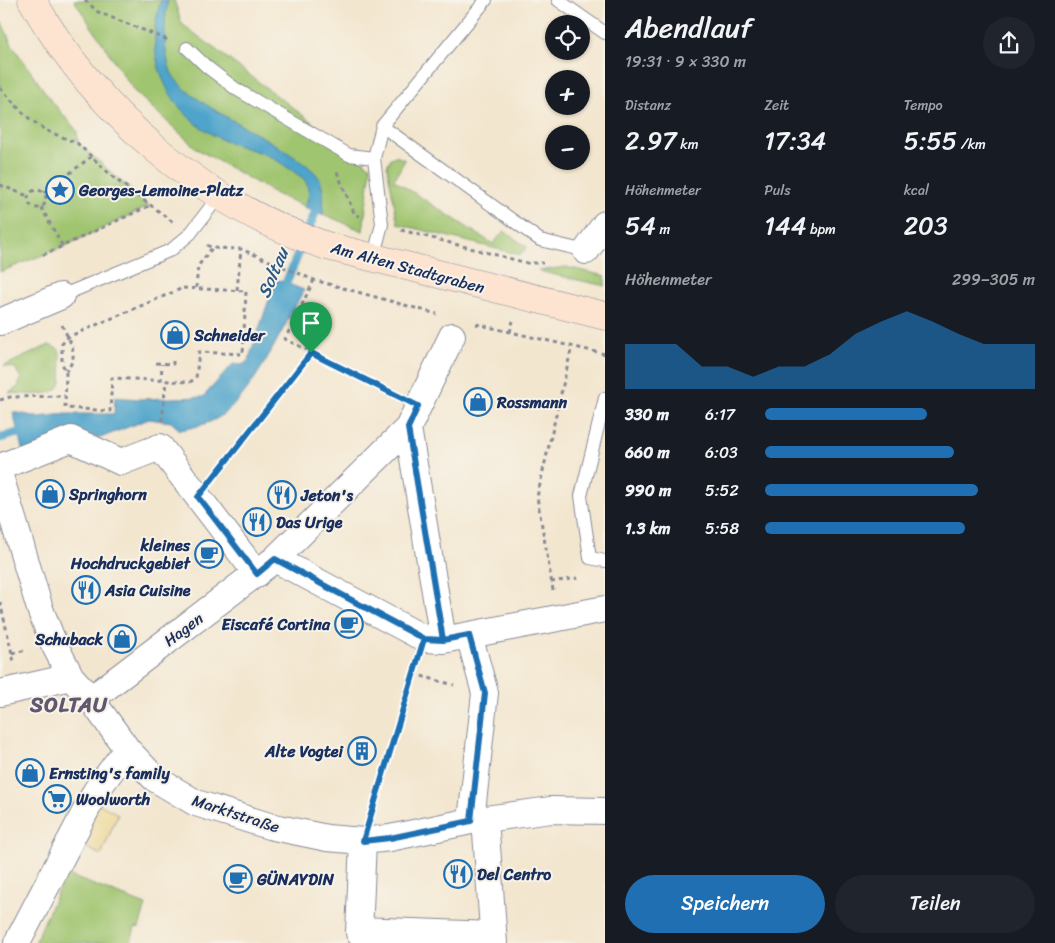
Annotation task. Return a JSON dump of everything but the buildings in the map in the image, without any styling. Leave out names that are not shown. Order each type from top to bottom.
[{"type":"main road","name":"Am Alten Stadtgraben","points":[[32,0],[72,64],[126,124],[219,196],[270,224],[327,246],[605,316]]},
{"type":"street","points":[[586,251],[605,224]]},
{"type":"street","points":[[0,322],[61,296]]},
{"type":"street","name":"Hagen","points":[[91,699],[266,566],[413,417],[457,326]]},
{"type":"street","points":[[413,417],[434,639]]},
{"type":"street","points":[[0,467],[71,439],[121,462],[160,447],[198,497],[266,566],[434,639],[469,635],[605,609]]},
{"type":"street","name":"Marktstraße","points":[[0,476],[40,609],[53,642],[71,677],[91,699],[127,749],[154,778],[196,803],[269,826],[327,838],[363,841],[390,838],[478,820],[551,810],[605,811]]},
{"type":"street","points":[[363,841],[359,931],[494,939],[478,820],[485,693],[469,635]]},
{"type":"street","points":[[10,690],[71,677]]},
{"type":"street","points":[[18,943],[96,791],[127,749]]},
{"type":"lane","points":[[373,258],[382,224],[374,158],[382,126],[486,0]]},
{"type":"lane","points":[[558,0],[605,33]]},
{"type":"lane","points":[[187,48],[207,68],[236,89],[349,155],[374,158]]},
{"type":"lane","points":[[382,126],[540,240],[586,251]]},
{"type":"lane","points":[[61,296],[170,250],[190,234],[219,196]]},
{"type":"lane","points":[[604,403],[581,496],[590,558],[605,562]]},
{"type":"path","points":[[85,0],[98,12],[187,48]]},
{"type":"path","points":[[0,88],[26,116],[45,130],[78,143],[114,178],[149,206],[212,248],[240,250],[314,280],[457,326],[572,346],[605,354]]},
{"type":"path","points":[[324,140],[355,215],[528,263]]},
{"type":"path","points":[[44,193],[92,156]]},
{"type":"path","points":[[0,185],[28,196]]},
{"type":"path","points":[[28,196],[35,189],[44,193]]},
{"type":"path","points":[[41,207],[46,201],[44,193]]},
{"type":"path","points":[[28,196],[30,206],[41,207]]},
{"type":"path","points":[[43,255],[149,206]]},
{"type":"path","points":[[41,207],[63,247]]},
{"type":"path","points":[[196,288],[198,266],[212,248]]},
{"type":"path","points":[[237,290],[240,250]]},
{"type":"path","points":[[314,280],[285,339],[311,353],[413,417]]},
{"type":"path","points":[[183,288],[196,288],[246,291],[243,354],[198,352],[196,378],[190,382],[112,378],[110,411],[64,408],[66,371],[62,364],[62,344],[68,337],[183,288]]},
{"type":"path","points":[[66,371],[72,365],[72,342]]},
{"type":"path","points":[[558,617],[536,497],[572,346]]},
{"type":"path","points":[[198,497],[311,353]]},
{"type":"path","points":[[156,363],[173,364],[173,360]]},
{"type":"path","points":[[161,381],[162,364]]},
{"type":"path","points":[[162,422],[166,381]]},
{"type":"path","points":[[0,400],[10,396],[65,396]]},
{"type":"path","points":[[551,582],[578,578]]},
{"type":"path","points":[[0,602],[12,653],[10,690]]},
{"type":"path","points":[[363,841],[414,674],[434,639]]},
{"type":"path","points":[[12,653],[22,651]]},
{"type":"path","points":[[414,674],[485,693]]},
{"type":"green space","points":[[74,0],[174,0],[182,24],[371,167],[363,231],[278,195],[197,149],[134,91]]},
{"type":"green space","points":[[0,18],[12,45],[50,99],[77,131],[78,143],[149,206],[63,247],[0,272]]},
{"type":"green space","points":[[396,156],[405,160],[394,180],[493,244],[504,231],[527,247],[521,255],[398,224],[387,166],[391,158]]},
{"type":"green space","points":[[566,267],[605,276],[605,286],[538,271]]},
{"type":"green space","points":[[49,345],[60,352],[60,385],[51,392],[44,394],[9,393],[18,387],[21,378],[15,368],[4,366]]},
{"type":"green space","points":[[65,874],[146,905],[139,928],[135,927],[131,943],[35,943]]},
{"type":"sand","points":[[97,803],[118,814],[101,855],[78,843]]},
{"type":"water","points":[[161,0],[168,0],[165,46],[168,64],[178,83],[207,105],[278,146],[313,171],[319,178],[322,186],[323,215],[304,207],[308,193],[304,179],[268,155],[232,144],[215,136],[198,125],[183,111],[171,95],[162,78],[157,60],[156,20]]},
{"type":"water","points":[[276,279],[304,290],[259,372],[237,401],[221,416],[204,424],[180,430],[171,422],[149,419],[100,438],[76,433],[23,453],[13,412],[38,417],[65,414],[114,414],[115,397],[139,399],[203,397],[233,364],[242,365],[248,361]]},
{"type":"waterway","name":"Soltau","points":[[282,293],[315,213],[315,200]]},
{"type":"waterway","name":"Soltau","points":[[0,438],[28,430]]},
{"type":"place","name":"Georges-Lemoine-Platz","points":[[60,190]]},
{"type":"place","name":"Schneider","points":[[175,335]]},
{"type":"place","name":"Rossmann","points":[[478,402]]},
{"type":"place","name":"Springhorn","points":[[50,494]]},
{"type":"place","name":"Jeton's","points":[[282,495]]},
{"type":"place","name":"Das Urige","points":[[257,522]]},
{"type":"place","name":"kleines Hochdruckgebiet","points":[[209,554]]},
{"type":"place","name":"Asia Cuisine","points":[[86,590]]},
{"type":"place","name":"Eiscafé Cortina","points":[[349,624]]},
{"type":"place","name":"Schuback","points":[[122,639]]},
{"type":"place","name":"Alte Vogtei","points":[[362,751]]},
{"type":"place","name":"Ernsting's family","points":[[30,773]]},
{"type":"place","name":"Woolworth","points":[[57,799]]},
{"type":"place","name":"Del Centro","points":[[458,874]]},
{"type":"place","name":"GÜNAYDIN","points":[[238,879]]},
{"type":"district","name":"SOLTAU","points":[[69,705]]},
{"type":"route","points":[[311,353],[198,497],[257,574],[275,559],[424,639],[443,640],[469,635],[485,693],[471,821],[390,838],[363,841],[424,639],[443,640],[408,428],[418,406],[311,353]]}]
